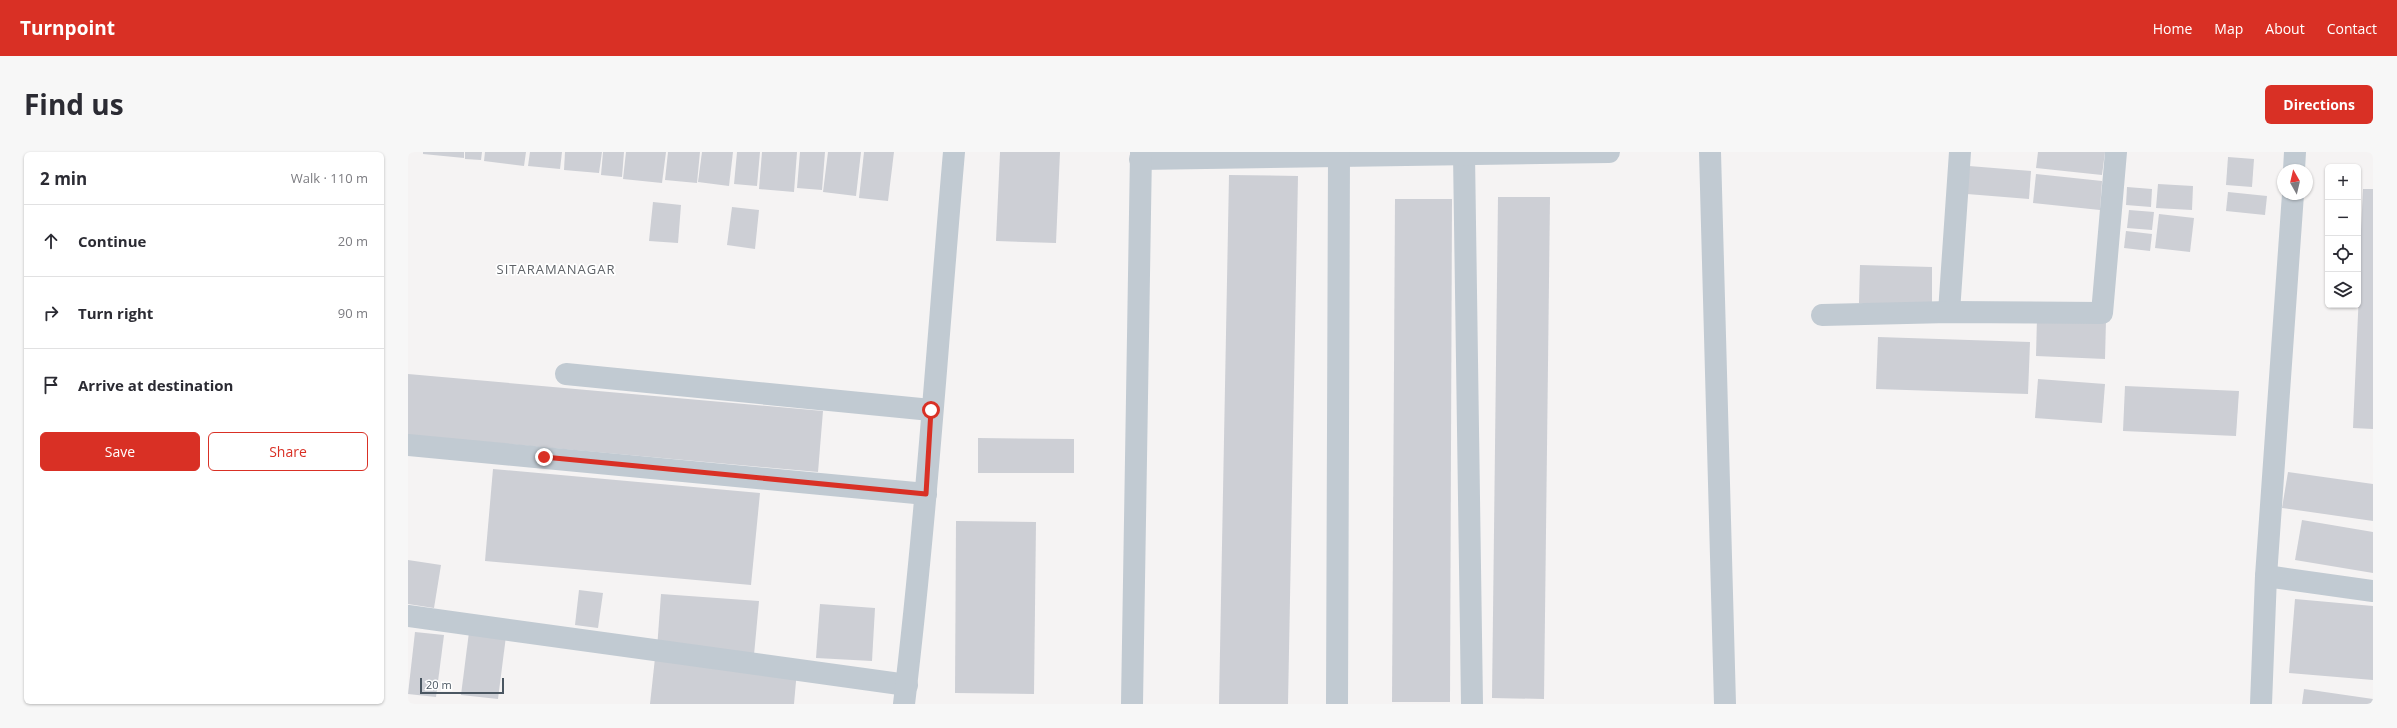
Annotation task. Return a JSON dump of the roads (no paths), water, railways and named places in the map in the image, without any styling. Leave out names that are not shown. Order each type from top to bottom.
[{"type":"street","points":[[408,616],[906,694],[926,494],[931,410],[954,152]]},
{"type":"street","points":[[1132,704],[1141,156],[1339,156],[1609,152]]},
{"type":"street","points":[[1710,152],[1725,704]]},
{"type":"street","points":[[1948,312],[1960,152]]},
{"type":"street","points":[[1822,314],[1948,312],[2102,313],[2116,152]]},
{"type":"street","points":[[2294,164],[2295,152]]},
{"type":"street","points":[[1464,154],[1472,704]]},
{"type":"street","points":[[1336,704],[1339,156]]},
{"type":"street","points":[[2261,704],[2266,576],[2293,200]]},
{"type":"street","points":[[566,374],[931,410]]},
{"type":"street","points":[[408,445],[926,494]]},
{"type":"street","points":[[2266,576],[2373,591]]},
{"type":"district","name":"SITARAMANAGAR","points":[[556,269]]}]
